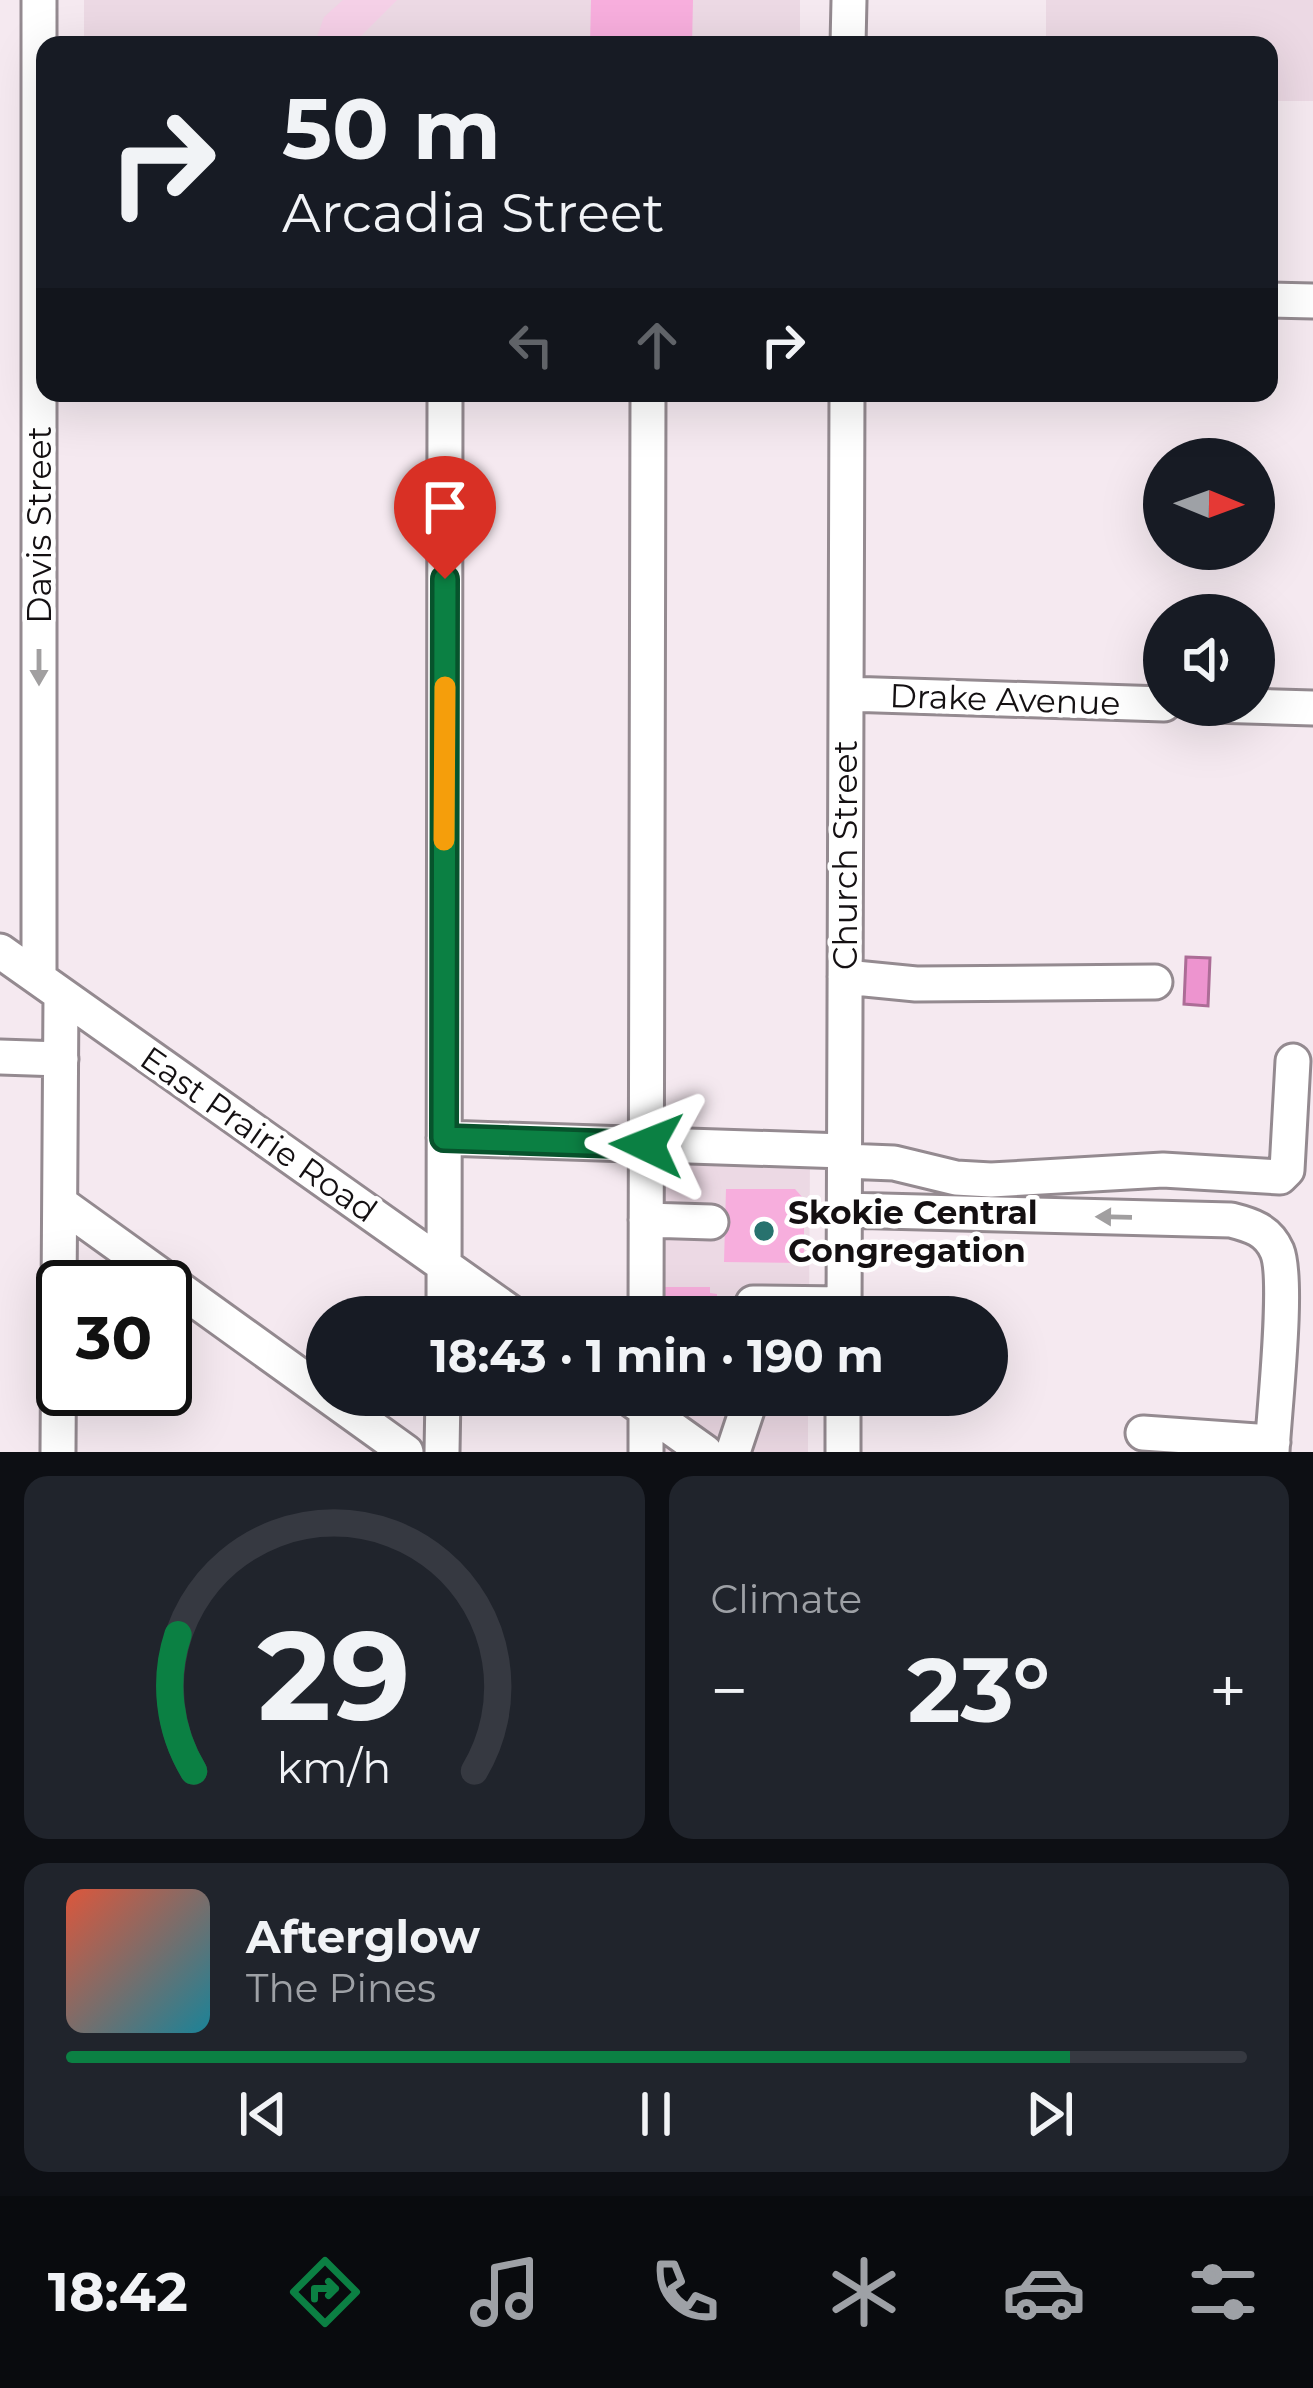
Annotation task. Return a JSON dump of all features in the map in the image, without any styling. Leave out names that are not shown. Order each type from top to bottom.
[{"type":"street","name":"Davis Street","points":[[39,0],[39,36]]},
{"type":"street","points":[[848,36],[849,0]]},
{"type":"street","points":[[1278,300],[1313,301]]},
{"type":"street","name":"Davis Street","points":[[44,402],[50,986],[61,1059],[58,1452]]},
{"type":"street","points":[[444,1296],[445,402]]},
{"type":"street","points":[[646,1296],[648,402]]},
{"type":"street","name":"Church Street","points":[[844,1296],[847,402]]},
{"type":"street","name":"Drake Avenue","points":[[846,694],[1143,703]]},
{"type":"street","points":[[1275,707],[1313,708]]},
{"type":"street","name":"East Prairie Road","points":[[0,950],[488,1296]]},
{"type":"street","points":[[845,977],[916,984],[1155,982]]},
{"type":"street","points":[[0,1057],[61,1059]]},
{"type":"street","points":[[444,1138],[844,1156],[956,1178],[991,1180],[1162,1170],[1280,1177],[1287,1169],[1293,1061]]},
{"type":"street","points":[[60,1203],[406,1452]]},
{"type":"street","points":[[844,1210],[1232,1220],[1254,1226],[1269,1237],[1282,1267],[1273,1447],[1143,1433]]},
{"type":"street","points":[[646,1220],[711,1222]]},
{"type":"street","points":[[442,1416],[442,1452]]},
{"type":"street","points":[[641,1416],[646,1452]]},
{"type":"street","points":[[659,1416],[705,1452]]},
{"type":"street","points":[[733,1452],[745,1416]]},
{"type":"street","points":[[843,1416],[843,1452]]},
{"type":"shaded area","points":[[84,0],[800,0],[800,36],[84,36]]},
{"type":"shaded area","points":[[343,0],[397,0],[361,36],[317,36],[324,17]]},
{"type":"shaded area","points":[[1046,0],[1313,0],[1313,101],[1278,101],[1278,36],[1046,36]]},
{"type":"shaded area","points":[[1186,957],[1210,958],[1208,1006],[1184,1004]]},
{"type":"shaded area","points":[[649,1149],[810,1154],[809,1296],[649,1296]]},
{"type":"shaded area","points":[[649,1416],[808,1416],[808,1452],[649,1452]]},
{"type":"building","points":[[591,0],[693,0],[692,36],[590,36]]},
{"type":"building","name":"Skokie Central Congregation","points":[[726,1189],[795,1189],[804,1199],[804,1263],[724,1262]]},
{"type":"building","points":[[663,1287],[710,1287],[710,1293],[717,1294],[717,1296],[663,1296]]},
{"type":"slow traffic","points":[[444,840],[445,687]]},
{"type":"place","name":"Skokie Central Congregation","points":[[764,1231]]},
{"type":"route","points":[[445,579],[444,1138],[647,1145]]}]
